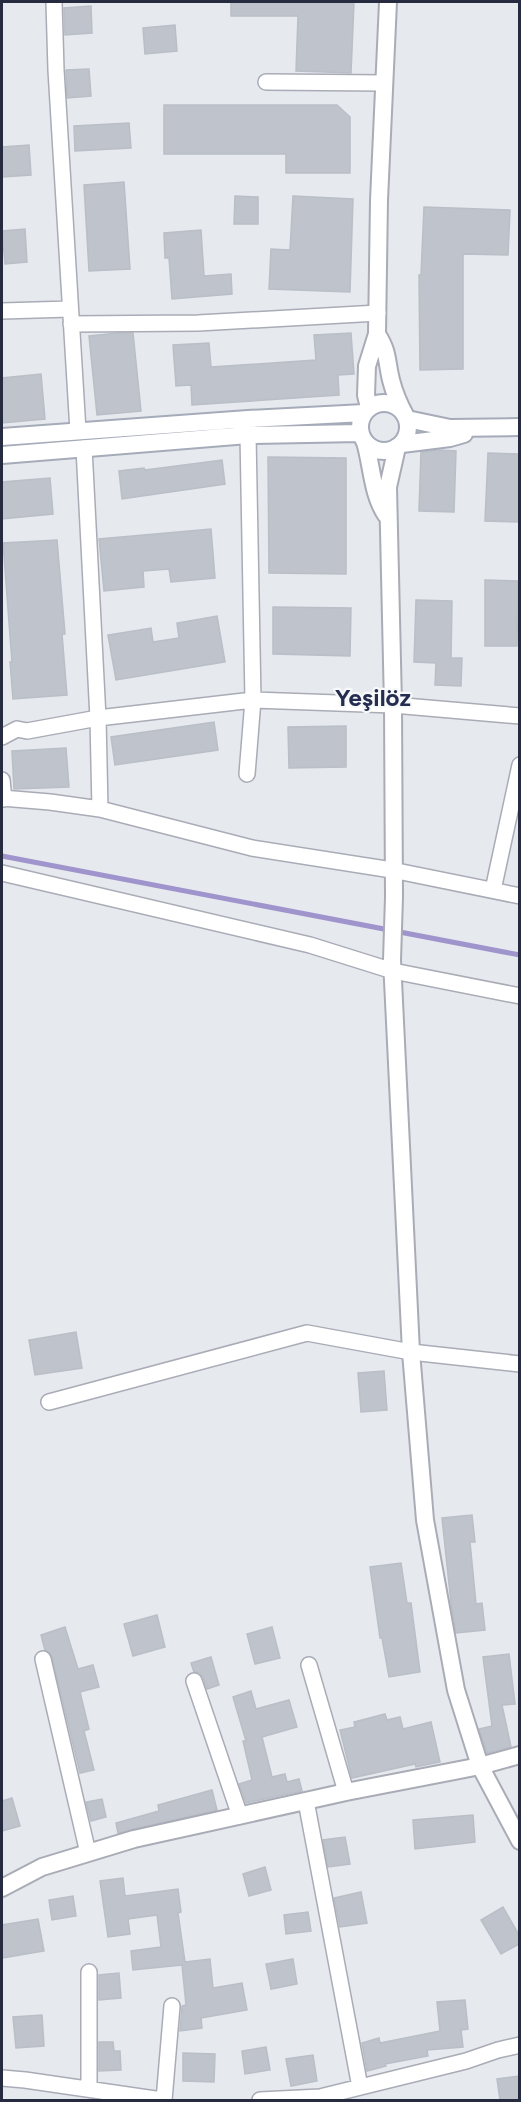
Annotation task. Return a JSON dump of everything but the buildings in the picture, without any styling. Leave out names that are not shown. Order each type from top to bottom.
[{"type":"street","points":[[54,2],[56,70],[78,430]]},
{"type":"street","points":[[388,2],[379,200],[378,334],[367,366],[366,411],[359,426],[370,460],[379,504],[389,518]]},
{"type":"street","points":[[266,82],[384,83]]},
{"type":"street","points":[[2,311],[198,323],[378,313]]},
{"type":"street","points":[[378,334],[386,347],[391,378],[397,400],[406,417],[408,430],[399,445],[388,487],[393,705],[392,966],[411,1352],[425,1520],[456,1690],[480,1766],[519,1841]]},
{"type":"street","points":[[2,437],[366,411],[382,403],[401,410],[406,417],[450,428],[519,428]]},
{"type":"street","points":[[2,455],[248,435],[363,438],[373,449],[383,451],[399,445],[450,438],[488,427]]},
{"type":"street","points":[[247,774],[253,700],[248,435]]},
{"type":"street","points":[[84,448],[98,718],[100,809]]},
{"type":"street","points":[[2,737],[17,729],[27,731],[98,718],[253,700],[393,705],[519,716]]},
{"type":"street","points":[[493,890],[519,765]]},
{"type":"street","points":[[2,780],[3,798],[100,809],[252,848],[392,870],[519,896]]},
{"type":"street","points":[[2,873],[519,996]]},
{"type":"street","points":[[49,1402],[307,1333],[411,1352],[519,1364]]},
{"type":"street","points":[[43,1659],[88,1853]]},
{"type":"street","points":[[309,1665],[346,1792]]},
{"type":"street","points":[[194,1681],[240,1816]]},
{"type":"street","points":[[2,1888],[42,1867],[134,1839],[346,1792],[480,1766],[519,1755]]},
{"type":"street","points":[[306,1801],[360,2087]]},
{"type":"street","points":[[89,1972],[89,2089]]},
{"type":"street","points":[[2,2078],[163,2100],[172,2006]]},
{"type":"street","points":[[260,2100],[320,2097],[466,2061],[498,2049],[519,2045]]},
{"type":"waterway","points":[[2,856],[520,955]]},
{"type":"district","name":"Yeşilöz","points":[[373,697]]}]
